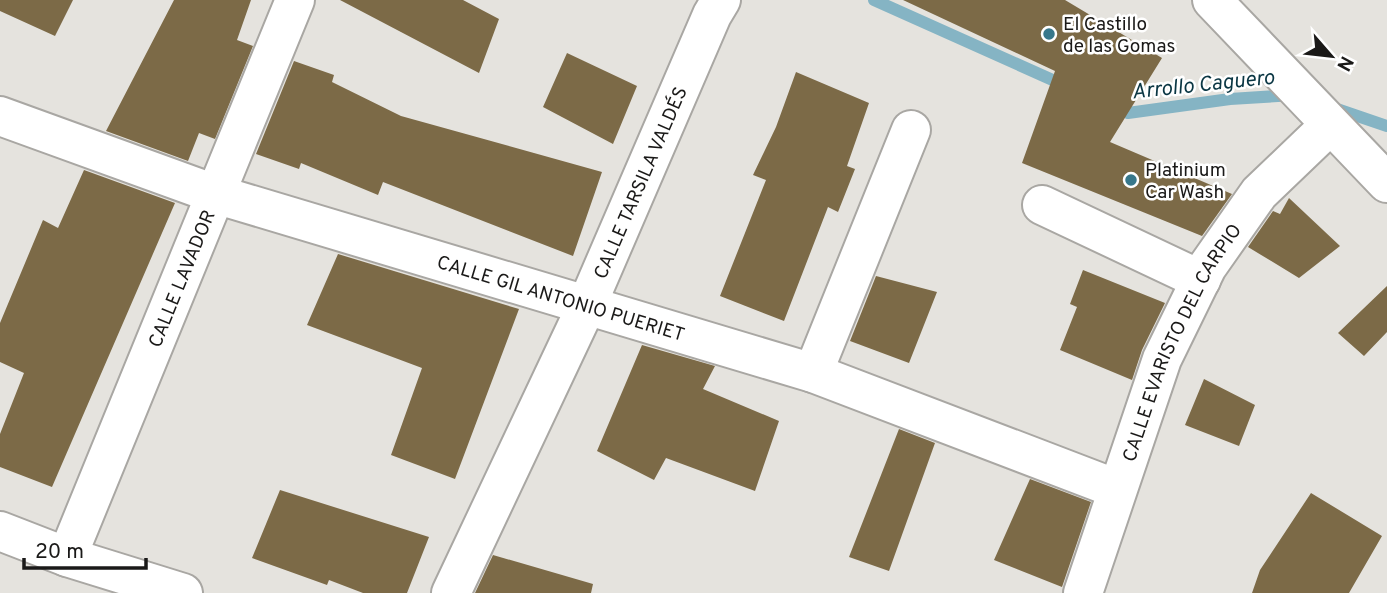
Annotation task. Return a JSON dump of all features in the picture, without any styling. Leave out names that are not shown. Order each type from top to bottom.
[{"type":"street","name":"CALLE LAVADOR","points":[[67,557],[295,0]]},
{"type":"street","name":"CALLE TARSILA VALDÉS","points":[[452,593],[586,307],[712,15],[721,0]]},
{"type":"street","points":[[1212,0],[1387,183]]},
{"type":"street","name":"CALLE GIL ANTONIO PUERIET","points":[[0,116],[215,194],[813,373],[1117,489]]},
{"type":"street","name":"CALLE EVARISTO DEL CARPIO","points":[[1083,593],[1162,359],[1201,280],[1259,192],[1325,120]]},
{"type":"street","points":[[813,373],[911,131]]},
{"type":"street","points":[[1042,205],[1201,280]]},
{"type":"street","points":[[0,531],[67,557],[183,593]]},
{"type":"building","points":[[0,0],[73,0],[55,36],[0,11]]},
{"type":"building","points":[[174,0],[251,0],[237,40],[253,46],[215,139],[199,133],[188,161],[106,131]]},
{"type":"building","points":[[340,0],[463,0],[499,19],[479,73]]},
{"type":"building","points":[[903,0],[1065,0],[1162,58],[1110,142],[1232,194],[1202,236],[1022,163],[1055,71]]},
{"type":"building","points":[[567,53],[637,86],[613,144],[543,107]]},
{"type":"building","points":[[294,61],[334,75],[332,82],[401,116],[602,172],[573,256],[383,182],[378,195],[301,163],[299,169],[256,154]]},
{"type":"building","points":[[796,72],[869,103],[847,166],[855,169],[838,212],[828,207],[784,321],[720,296],[766,180],[753,175],[776,127]]},
{"type":"building","points":[[84,170],[175,203],[52,487],[0,467],[0,434],[24,373],[0,362],[0,323],[43,220],[58,228]]},
{"type":"building","points":[[1289,198],[1340,246],[1299,278],[1248,247],[1273,211],[1280,214]]},
{"type":"building","points":[[338,254],[519,309],[455,479],[391,455],[422,368],[307,325]]},
{"type":"building","points":[[1083,270],[1165,303],[1142,350],[1132,380],[1060,350],[1077,307],[1070,304]]},
{"type":"building","points":[[876,276],[937,292],[909,363],[850,341]]},
{"type":"building","points":[[1387,286],[1387,332],[1364,356],[1338,333]]},
{"type":"building","points":[[642,345],[715,366],[703,389],[779,421],[755,491],[666,458],[654,480],[597,451]]},
{"type":"building","points":[[1204,379],[1255,405],[1239,446],[1185,425]]},
{"type":"building","points":[[899,429],[935,443],[889,571],[849,557]]},
{"type":"building","points":[[1030,479],[1091,502],[1062,587],[994,560]]},
{"type":"building","points":[[280,490],[429,537],[407,593],[363,593],[329,580],[327,585],[252,558]]},
{"type":"building","points":[[1311,493],[1382,536],[1349,593],[1252,593],[1260,570]]},
{"type":"building","points":[[493,555],[593,584],[591,593],[475,593]]},
{"type":"waterway","name":"Arrollo Caguero","points":[[874,0],[1066,86]]},
{"type":"waterway","name":"Arrollo Caguero","points":[[1115,107],[1128,113],[1230,99],[1294,95]]},
{"type":"waterway","name":"Arrollo Caguero","points":[[1331,107],[1387,126]]},
{"type":"place","name":"El Castillo de las Gomas","points":[[1049,34]]},
{"type":"place","name":"Platinium Car Wash","points":[[1131,180]]}]
